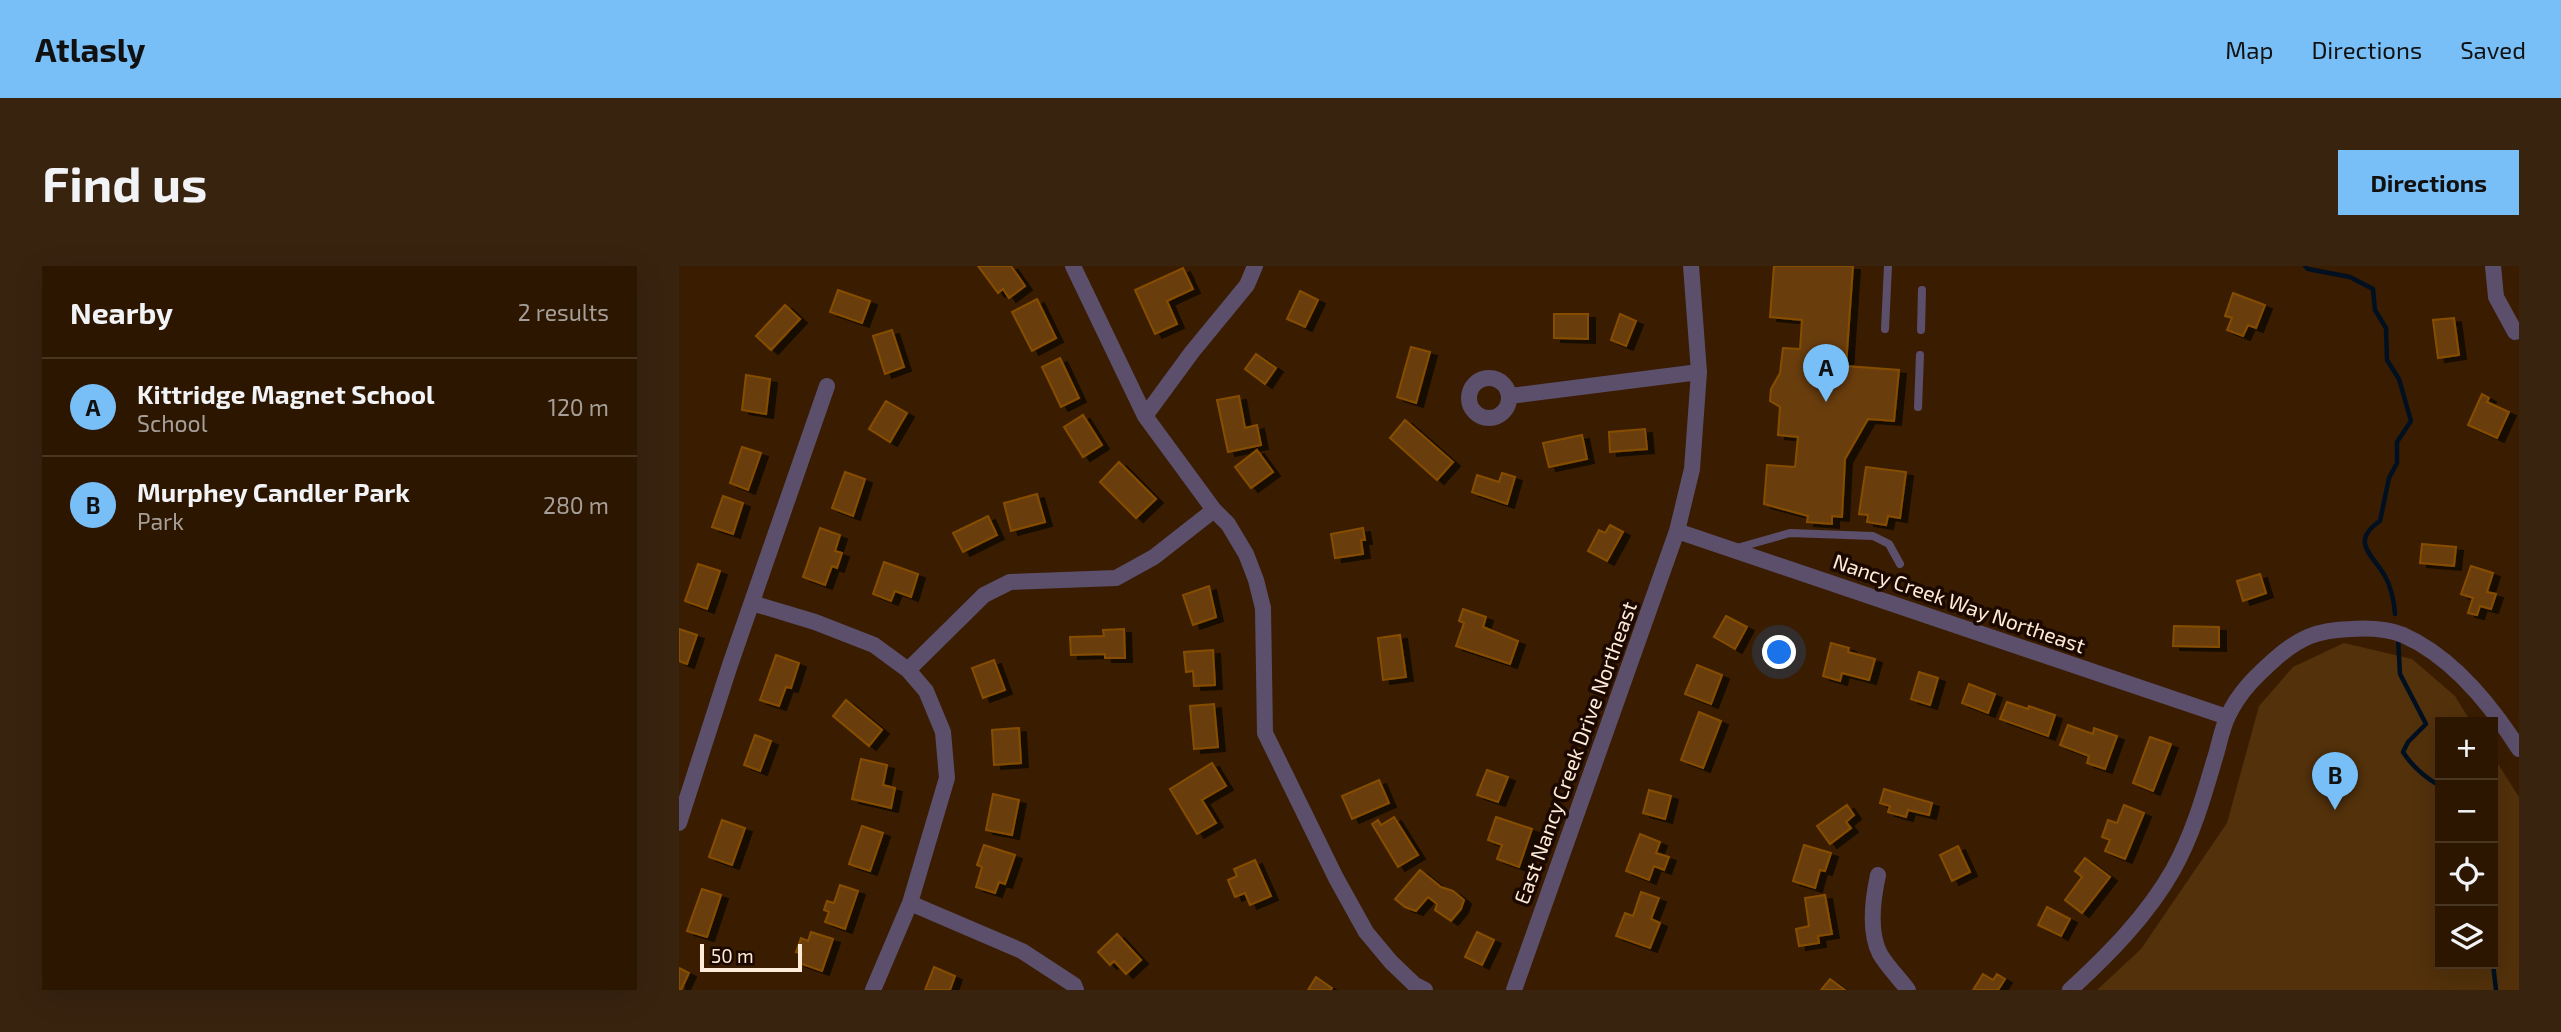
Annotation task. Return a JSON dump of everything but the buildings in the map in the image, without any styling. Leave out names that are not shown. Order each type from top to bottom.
[{"type":"street","points":[[1073,266],[1145,416],[1214,510],[1228,524],[1246,554],[1261,599],[1265,733],[1330,866],[1366,932],[1391,962],[1415,985],[1425,990]]},
{"type":"street","points":[[1145,416],[1192,352],[1247,285],[1255,266]]},
{"type":"street","points":[[1510,396],[1699,372],[1691,266]]},
{"type":"street","points":[[2493,266],[2495,297],[2515,332]]},
{"type":"street","name":"East Nancy Creek Drive Northeast","points":[[1514,990],[1677,531],[1692,469],[1699,372]]},
{"type":"street","points":[[679,823],[827,386]]},
{"type":"street","points":[[908,670],[984,595],[1010,582],[1116,578],[1154,557],[1214,510]]},
{"type":"street","name":"Nancy Creek Way Northeast","points":[[1677,531],[2227,718]]},
{"type":"street","points":[[752,603],[815,622],[874,645],[908,670],[926,691],[938,715],[943,732],[947,778],[910,903],[873,990]]},
{"type":"street","points":[[2070,990],[2105,958],[2147,909],[2173,871],[2197,821],[2227,718],[2248,684],[2281,653],[2307,635],[2366,628],[2402,635],[2436,654],[2474,689],[2519,749]]},
{"type":"street","points":[[1878,875],[1872,900],[1876,941],[1880,954],[1908,990]]},
{"type":"street","points":[[910,903],[1022,951],[1074,985],[1076,990]]},
{"type":"lane","points":[[1885,329],[1888,266]]},
{"type":"lane","points":[[1921,331],[1922,290]]},
{"type":"lane","points":[[1917,407],[1920,355]]},
{"type":"lane","points":[[1730,549],[1790,533],[1873,536],[1889,544],[1900,564]]},
{"type":"shaded area","points":[[2344,643],[2412,659],[2455,696],[2468,717],[2435,717],[2435,969],[2498,969],[2498,764],[2519,797],[2519,990],[2097,990],[2141,949],[2227,823],[2259,706],[2293,667]]},
{"type":"waterway","points":[[2305,266],[2308,269],[2350,277],[2373,289],[2375,310],[2386,328],[2387,360],[2399,379],[2411,421],[2397,442],[2397,463],[2389,478],[2380,521],[2371,529],[2365,542],[2389,585],[2395,614]]},
{"type":"waterway","points":[[2398,638],[2400,674],[2426,724],[2408,742],[2403,752],[2435,782]]},
{"type":"waterway","points":[[2494,969],[2496,990]]},
{"type":"place","name":"Kittridge Magnet School","points":[[1826,402]]},
{"type":"place","name":"Murphey Candler Park","points":[[2335,810]]}]
